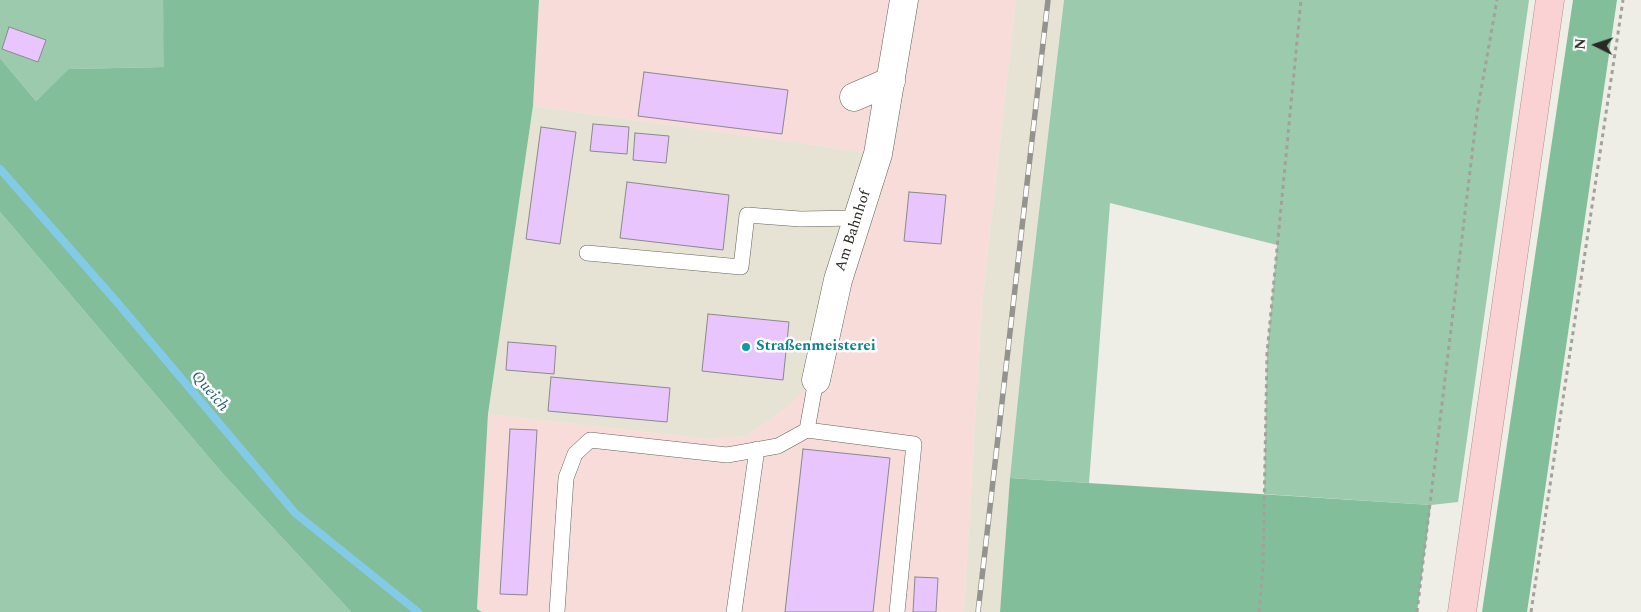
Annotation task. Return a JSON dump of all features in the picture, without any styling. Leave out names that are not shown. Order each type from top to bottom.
[{"type":"highway","points":[[1462,612],[1550,0]]},
{"type":"street","name":"Am Bahnhof","points":[[816,380],[838,280],[878,154],[904,0]]},
{"type":"street","points":[[854,97],[891,81]]},
{"type":"lane","points":[[587,253],[741,267],[747,214],[800,219],[858,218]]},
{"type":"lane","points":[[807,430],[816,380]]},
{"type":"lane","points":[[557,612],[566,478],[575,454],[590,440],[726,455],[778,446],[807,430],[914,444],[897,612]]},
{"type":"lane","points":[[734,612],[757,449]]},
{"type":"path","points":[[1259,612],[1263,566],[1267,353],[1301,0]]},
{"type":"path","points":[[1417,612],[1478,112],[1496,0]]},
{"type":"path","points":[[1530,612],[1623,0]]},
{"type":"shaded area","points":[[539,0],[1016,0],[982,304],[964,612],[482,612],[477,609],[488,414],[706,439],[746,436],[783,410],[878,154],[533,106]]},
{"type":"shaded area","points":[[1016,0],[1064,0],[1024,339],[1010,478],[1000,612],[964,612],[982,304]]},
{"type":"shaded area","points":[[533,106],[878,154],[816,380],[783,410],[746,436],[706,439],[488,414]]},
{"type":"green space","points":[[0,0],[163,0],[165,67],[70,69],[36,101],[0,58]]},
{"type":"green space","points":[[163,0],[539,0],[533,106],[488,414],[477,609],[482,612],[351,612],[223,474],[0,212],[0,58],[36,101],[69,69],[164,67]]},
{"type":"green space","points":[[1064,0],[1529,0],[1458,502],[1431,505],[1264,494],[1267,353],[1277,245],[1110,203],[1089,483],[1010,478],[1024,339]]},
{"type":"green space","points":[[1573,0],[1617,0],[1527,612],[1482,612]]},
{"type":"green space","points":[[0,212],[223,474],[351,612],[0,612]]},
{"type":"green space","points":[[1010,478],[1431,505],[1417,612],[1000,612]]},
{"type":"building","points":[[9,27],[46,40],[38,62],[2,49]]},
{"type":"building","points":[[644,72],[788,90],[782,134],[638,116]]},
{"type":"building","points":[[593,124],[629,127],[627,154],[590,151]]},
{"type":"building","points":[[541,127],[576,132],[560,244],[526,239]]},
{"type":"building","points":[[635,133],[669,136],[666,163],[633,160]]},
{"type":"building","points":[[627,182],[729,195],[723,250],[620,238]]},
{"type":"building","points":[[909,192],[946,195],[941,244],[904,241]]},
{"type":"building","name":"Straßenmeisterei","points":[[708,314],[789,322],[783,380],[702,371]]},
{"type":"building","points":[[508,342],[556,346],[554,374],[506,370]]},
{"type":"building","points":[[551,377],[670,388],[667,422],[548,411]]},
{"type":"building","points":[[510,429],[537,430],[527,595],[500,594]]},
{"type":"building","points":[[803,449],[890,458],[873,612],[785,612]]},
{"type":"building","points":[[915,577],[938,578],[936,612],[913,612]]},
{"type":"waterway","name":"Queich","points":[[0,169],[116,301],[295,513],[418,612]]},
{"type":"railway","points":[[978,612],[1048,0]]},
{"type":"place","name":"Straßenmeisterei","points":[[746,347]]}]
